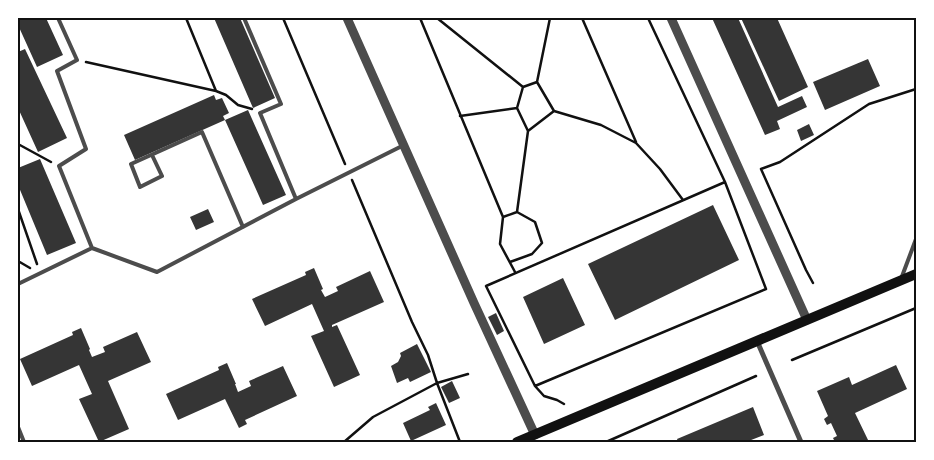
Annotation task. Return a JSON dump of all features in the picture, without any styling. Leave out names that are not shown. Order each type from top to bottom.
[{"type":"main road","points":[[517,442],[916,274]]},
{"type":"street","points":[[347,18],[535,435]]},
{"type":"street","points":[[671,18],[807,320]]},
{"type":"street","points":[[757,341],[801,442]]},
{"type":"lane","points":[[58,18],[77,60],[57,71],[86,150],[59,166],[92,248]]},
{"type":"lane","points":[[244,18],[281,104],[260,113],[296,199]]},
{"type":"lane","points":[[152,155],[162,176],[140,187],[131,164],[202,132],[243,227]]},
{"type":"lane","points":[[18,284],[92,248],[157,272],[404,145]]},
{"type":"lane","points":[[900,280],[916,239]]},
{"type":"lane","points":[[18,427],[24,442]]},
{"type":"path","points":[[186,18],[216,91]]},
{"type":"path","points":[[283,18],[412,322],[428,355],[460,442]]},
{"type":"path","points":[[420,18],[502,217],[500,244],[515,272]]},
{"type":"path","points":[[437,18],[523,87]]},
{"type":"path","points":[[550,18],[537,82],[554,111],[601,125],[636,143]]},
{"type":"path","points":[[582,18],[636,143],[660,169],[683,200]]},
{"type":"path","points":[[535,386],[766,289],[725,182],[648,18]]},
{"type":"path","points":[[77,60],[216,91],[226,95],[238,105],[260,113]]},
{"type":"path","points":[[523,87],[537,82]]},
{"type":"path","points":[[517,212],[528,130],[517,108],[523,87]]},
{"type":"path","points":[[813,283],[761,169],[780,162],[869,104],[916,89]]},
{"type":"path","points":[[461,116],[517,108]]},
{"type":"path","points":[[528,130],[554,111]]},
{"type":"path","points":[[18,144],[59,166]]},
{"type":"path","points":[[564,404],[544,396],[535,386],[486,286],[725,182]]},
{"type":"path","points":[[18,209],[40,273]]},
{"type":"path","points":[[502,217],[517,212],[535,222],[542,243],[532,254],[510,262]]},
{"type":"path","points":[[792,360],[916,308]]},
{"type":"path","points":[[344,442],[373,417],[437,383],[468,374]]},
{"type":"path","points":[[606,442],[756,376]]},
{"type":"building","points":[[18,18],[46,18],[63,55],[37,67],[18,25]]},
{"type":"building","points":[[214,18],[240,18],[275,98],[253,108]]},
{"type":"building","points":[[712,18],[738,18],[778,107],[802,96],[807,107],[777,121],[780,129],[765,135]]},
{"type":"building","points":[[741,18],[777,18],[808,87],[779,101]]},
{"type":"building","points":[[25,49],[67,138],[38,152],[18,108],[18,52]]},
{"type":"building","points":[[868,59],[880,86],[825,110],[813,82]]},
{"type":"building","points":[[214,95],[216,100],[222,98],[229,113],[223,116],[225,120],[135,160],[124,135]]},
{"type":"building","points":[[248,110],[286,195],[263,205],[225,120]]},
{"type":"building","points":[[809,124],[814,135],[801,141],[797,130]]},
{"type":"building","points":[[40,159],[76,243],[47,255],[18,185],[18,168]]},
{"type":"building","points":[[713,205],[739,260],[615,320],[588,264]]},
{"type":"building","points":[[208,209],[214,222],[196,230],[190,217]]},
{"type":"building","points":[[314,268],[325,297],[338,291],[336,287],[370,271],[384,302],[332,325],[332,327],[337,325],[360,375],[334,387],[311,336],[324,331],[312,304],[265,326],[252,299],[306,275],[305,272]]},
{"type":"building","points":[[563,278],[585,325],[544,344],[523,297]]},
{"type":"building","points":[[496,313],[504,331],[497,335],[488,317]]},
{"type":"building","points":[[81,328],[92,357],[105,352],[103,347],[137,332],[151,362],[108,381],[129,429],[99,442],[79,399],[92,394],[79,365],[32,386],[20,359],[73,335],[72,332]]},
{"type":"building","points":[[417,344],[431,372],[410,382],[408,378],[397,383],[391,366],[398,362],[401,356],[400,353]]},
{"type":"building","points":[[227,363],[238,392],[251,386],[249,381],[283,366],[297,396],[245,420],[247,424],[239,428],[225,399],[178,420],[166,394],[219,370],[218,367]]},
{"type":"building","points":[[896,365],[907,389],[855,413],[869,442],[835,442],[833,438],[837,436],[831,423],[827,425],[824,419],[828,416],[817,391],[849,377],[852,385]]},
{"type":"building","points":[[452,381],[460,398],[449,403],[441,387]]},
{"type":"building","points":[[436,403],[446,425],[411,441],[403,423],[430,410],[428,407]]},
{"type":"building","points":[[753,407],[764,435],[746,442],[678,442],[677,439]]}]
